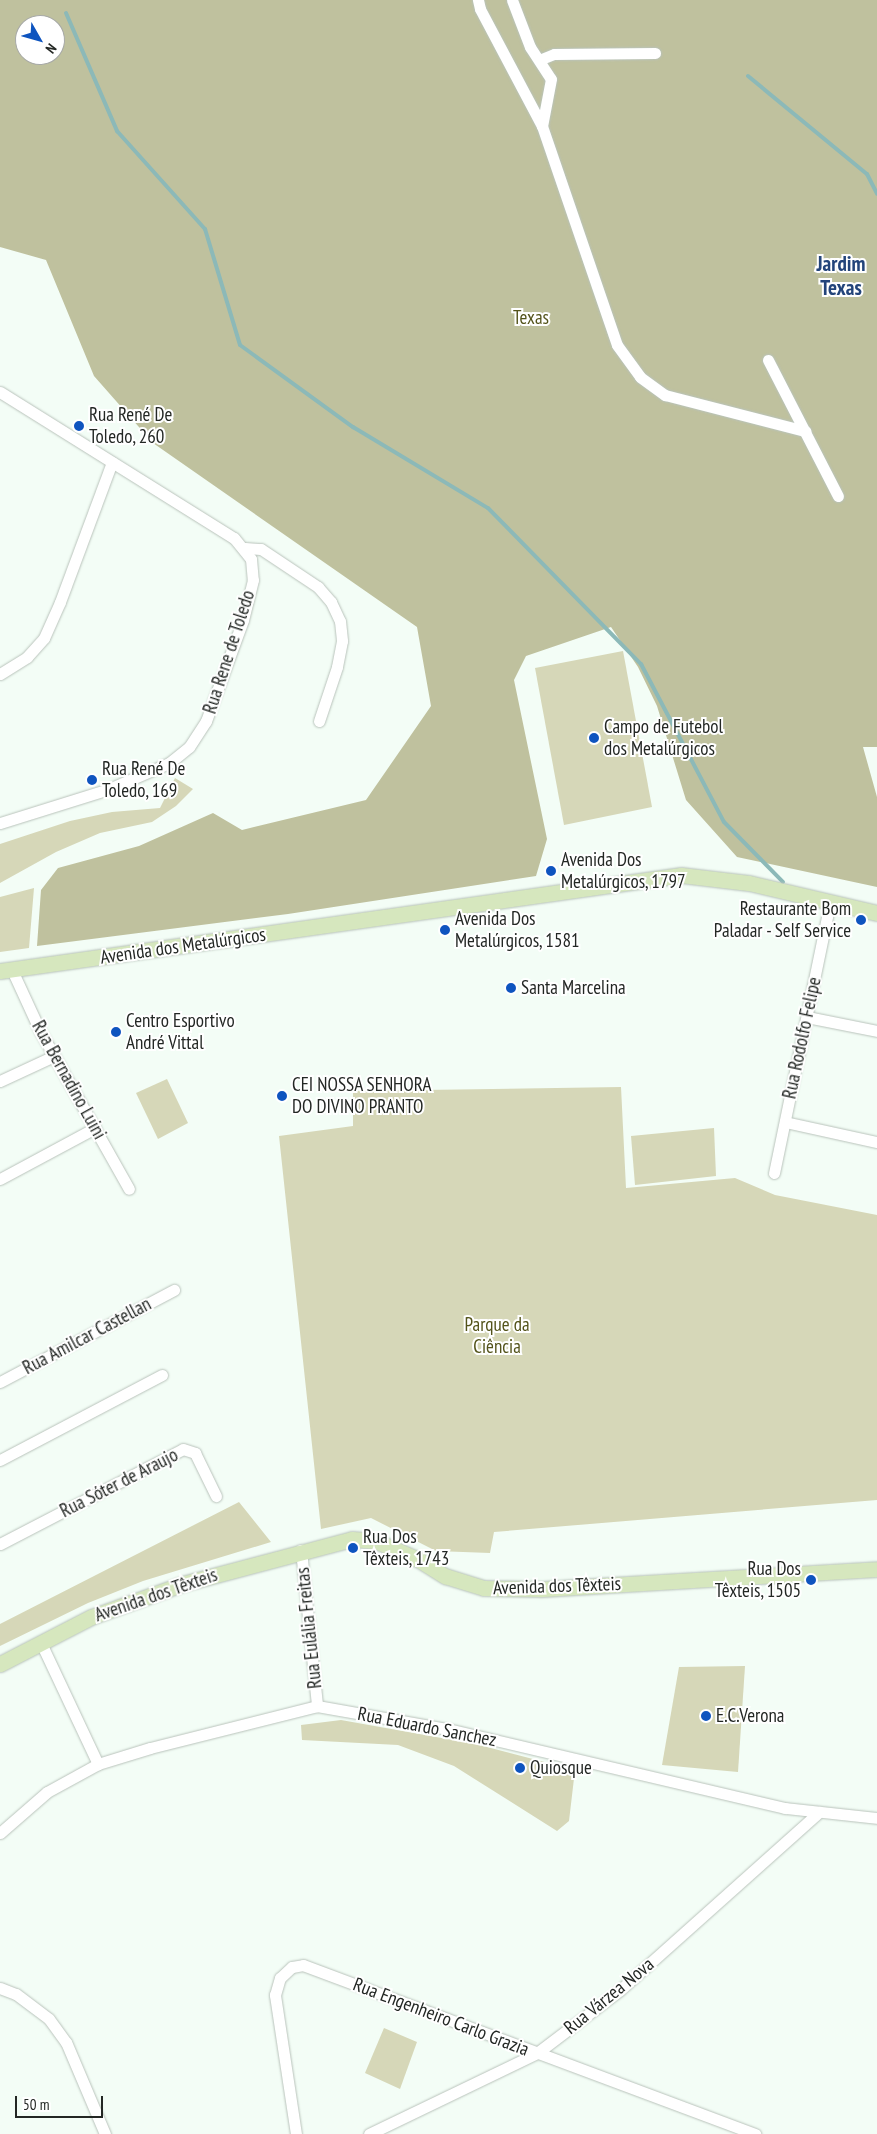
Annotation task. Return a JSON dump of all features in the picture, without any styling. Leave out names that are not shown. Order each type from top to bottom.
[{"type":"main road","name":"Avenida dos Metalúrgicos","points":[[6,970],[681,876],[749,884],[877,913]]},
{"type":"main road","name":"Avenida dos Têxteis","points":[[0,1664],[91,1617],[182,1584],[301,1550],[352,1539],[376,1542],[419,1560],[445,1576],[484,1588],[542,1589],[877,1569]]},
{"type":"street","points":[[478,0],[480,9],[542,126],[617,346],[640,377],[665,394],[805,431]]},
{"type":"street","points":[[512,0],[539,60],[551,79],[542,126]]},
{"type":"street","points":[[539,60],[554,54],[655,53]]},
{"type":"street","points":[[768,360],[838,496]]},
{"type":"street","points":[[0,392],[245,548],[262,549],[318,587],[331,602],[340,621],[342,641],[337,667],[319,721]]},
{"type":"street","points":[[0,674],[27,657],[44,638],[60,602],[112,462]]},
{"type":"street","name":"Rua Rene de Toledo","points":[[0,823],[109,789],[168,764],[189,747],[206,721],[250,600],[253,580],[251,559],[245,548]]},
{"type":"street","name":"Rua Rodolfo Felipe","points":[[774,1174],[830,903]]},
{"type":"street","name":"Rua Bernadino Luini","points":[[6,970],[129,1189]]},
{"type":"street","points":[[807,1017],[877,1031]]},
{"type":"street","points":[[0,1081],[54,1056]]},
{"type":"street","points":[[785,1122],[877,1142]]},
{"type":"street","points":[[0,1179],[95,1128]]},
{"type":"street","name":"Rua Amilcar Castellan","points":[[0,1382],[174,1290]]},
{"type":"street","points":[[0,1460],[162,1374]]},
{"type":"street","name":"Rua Sóter de Araujo","points":[[0,1544],[183,1449],[195,1453],[216,1496]]},
{"type":"street","name":"Rua Eulália Freitas","points":[[301,1550],[317,1706]]},
{"type":"street","points":[[41,1644],[98,1764]]},
{"type":"street","name":"Rua Eduardo Sanchez","points":[[0,1833],[47,1792],[98,1764],[150,1748],[317,1706],[448,1729],[736,1798],[819,1812],[877,1818]]},
{"type":"street","name":"Rua Várzea Nova","points":[[369,2134],[536,2054],[620,1990],[819,1812]]},
{"type":"street","name":"Rua Engenheiro Carlo Grazia","points":[[296,2134],[275,1995],[280,1978],[292,1967],[303,1965],[536,2054],[755,2134]]},
{"type":"street","points":[[0,1988],[16,1994],[35,2007],[55,2027],[81,2074],[105,2134]]},
{"type":"green space","name":"Texas","points":[[0,0],[877,0],[877,747],[863,747],[877,797],[877,887],[737,857],[686,800],[657,706],[638,667],[611,627],[526,656],[514,680],[547,839],[536,876],[288,914],[37,946],[41,890],[58,868],[139,846],[213,813],[242,830],[366,800],[431,706],[417,627],[153,443],[94,376],[46,260],[0,247]]},
{"type":"green space","name":"Campo de Futebol dos Metalúrgicos","points":[[623,651],[652,807],[564,825],[535,668]]},
{"type":"green space","points":[[175,778],[193,789],[176,806],[152,822],[100,833],[56,852],[0,883],[0,844],[70,821],[112,812],[160,808]]},
{"type":"green space","points":[[34,888],[29,948],[0,952],[0,897]]},
{"type":"green space","points":[[167,1079],[188,1123],[158,1139],[136,1093]]},
{"type":"green space","name":"Parque da Ciência","points":[[621,1087],[626,1188],[735,1178],[775,1195],[877,1215],[877,1500],[494,1532],[490,1553],[436,1551],[371,1518],[321,1529],[279,1136],[353,1126],[353,1091]]},
{"type":"green space","points":[[714,1128],[716,1176],[635,1185],[631,1136]]},
{"type":"green space","points":[[239,1502],[271,1542],[143,1581],[88,1603],[0,1646],[0,1624]]},
{"type":"green space","name":"E.C.Verona","points":[[745,1666],[738,1772],[662,1765],[679,1667]]},
{"type":"green space","points":[[341,1720],[475,1744],[575,1770],[569,1821],[557,1831],[454,1766],[398,1745],[302,1740],[301,1725]]},
{"type":"green space","points":[[384,2028],[417,2042],[400,2089],[365,2073]]},
{"type":"waterway","points":[[66,13],[117,131],[205,229],[240,345],[353,427],[488,508],[641,664],[724,822],[783,882]]},
{"type":"waterway","points":[[748,76],[867,174],[877,194]]},
{"type":"place","name":"Rua René De Toledo, 260","points":[[79,426]]},
{"type":"place","name":"Campo de Futebol dos Metalúrgicos","points":[[594,738]]},
{"type":"place","name":"Rua René De Toledo, 169","points":[[92,780]]},
{"type":"place","name":"Avenida Dos Metalúrgicos, 1797","points":[[551,871]]},
{"type":"place","name":"Restaurante Bom Paladar - Self Service","points":[[861,920]]},
{"type":"place","name":"Avenida Dos Metalúrgicos, 1581","points":[[445,930]]},
{"type":"place","name":"Santa Marcelina","points":[[511,988]]},
{"type":"place","name":"Centro Esportivo André Vittal","points":[[116,1032]]},
{"type":"place","name":"CEI NOSSA SENHORA DO DIVINO PRANTO","points":[[282,1096]]},
{"type":"place","name":"Rua Dos Têxteis, 1743","points":[[353,1548]]},
{"type":"place","name":"Rua Dos Têxteis, 1505","points":[[811,1580]]},
{"type":"place","name":"E.C.Verona","points":[[706,1716]]},
{"type":"place","name":"Quiosque","points":[[520,1768]]},
{"type":"district","name":"Jardim Texas","points":[[841,276]]}]
